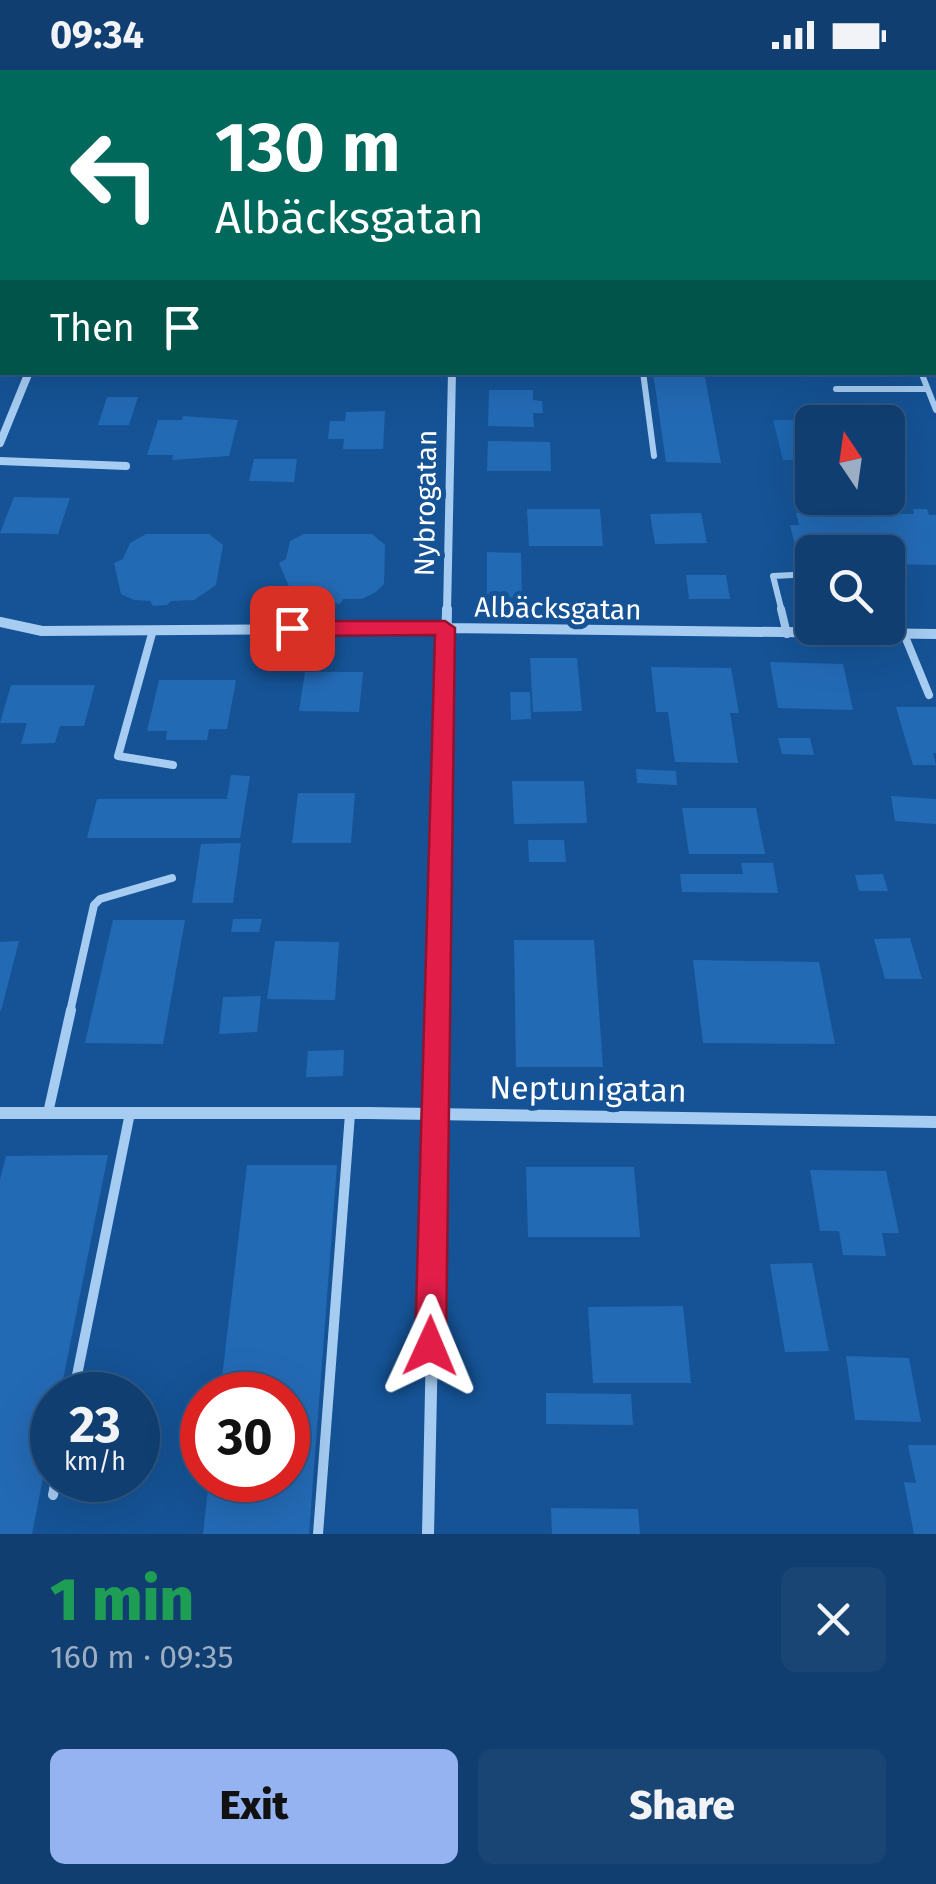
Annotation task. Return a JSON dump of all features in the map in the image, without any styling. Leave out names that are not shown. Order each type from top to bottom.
[{"type":"street","points":[[0,443],[27,375]]},
{"type":"street","name":"Nybrogatan","points":[[428,1534],[452,375]]},
{"type":"street","points":[[0,461],[126,466]]},
{"type":"street","name":"Albäcksgatan","points":[[0,622],[42,631],[445,628],[795,634]]},
{"type":"street","name":"Albäcksgatan","points":[[905,634],[936,634]]},
{"type":"street","name":"Neptunigatan","points":[[0,1113],[435,1114],[936,1122]]},
{"type":"lane","points":[[643,375],[654,456]]},
{"type":"lane","points":[[922,375],[936,410]]},
{"type":"lane","points":[[836,389],[927,389]]},
{"type":"lane","points":[[787,634],[773,576],[795,575]]},
{"type":"lane","points":[[153,630],[118,756],[173,765]]},
{"type":"lane","points":[[905,636],[930,695]]},
{"type":"lane","points":[[48,1113],[94,905],[100,899],[172,878]]},
{"type":"lane","points":[[78,1372],[130,1113]]},
{"type":"lane","points":[[318,1534],[350,1114]]},
{"type":"shaded area","points":[[773,420],[795,420],[795,460],[783,460]]},
{"type":"building","points":[[653,375],[705,375],[721,463],[666,462]]},
{"type":"building","points":[[489,390],[533,390],[533,400],[542,401],[543,413],[533,413],[534,427],[488,426]]},
{"type":"building","points":[[107,397],[138,397],[129,425],[98,425]]},
{"type":"building","points":[[385,411],[383,449],[343,449],[344,439],[328,439],[330,421],[345,421],[346,412]]},
{"type":"building","points":[[183,416],[238,420],[229,456],[172,460],[173,455],[147,455],[158,420],[182,420]]},
{"type":"building","points":[[488,441],[550,442],[551,471],[487,471]]},
{"type":"building","points":[[254,459],[297,459],[294,482],[249,481]]},
{"type":"building","points":[[14,497],[70,498],[58,534],[0,533]]},
{"type":"building","points":[[527,509],[600,509],[603,546],[529,546]]},
{"type":"building","points":[[913,509],[927,509],[929,515],[936,515],[936,565],[905,564],[905,535],[795,535],[795,545],[790,525],[799,525],[796,515],[914,514]]},
{"type":"building","points":[[701,513],[707,543],[655,544],[650,514]]},
{"type":"building","points":[[146,534],[209,534],[223,545],[216,585],[194,600],[171,601],[167,605],[153,606],[150,601],[121,594],[114,563],[123,559],[130,543]]},
{"type":"building","points":[[304,534],[372,534],[385,545],[384,584],[362,599],[343,599],[340,604],[293,596],[279,563],[286,559],[290,541]]},
{"type":"building","points":[[487,552],[521,553],[522,604],[487,604]]},
{"type":"building","points":[[686,575],[726,575],[730,599],[689,599]]},
{"type":"building","points":[[530,658],[577,658],[582,711],[533,712]]},
{"type":"building","points":[[770,662],[843,664],[853,710],[778,708]]},
{"type":"building","points":[[651,667],[731,668],[739,713],[730,713],[738,763],[675,762],[668,712],[656,712]]},
{"type":"building","points":[[305,672],[363,672],[359,712],[299,711]]},
{"type":"building","points":[[159,680],[236,680],[227,729],[209,729],[207,740],[166,740],[167,731],[147,731]]},
{"type":"building","points":[[11,685],[95,685],[84,726],[60,726],[55,743],[21,744],[27,723],[0,723]]},
{"type":"building","points":[[510,692],[530,692],[531,719],[511,720]]},
{"type":"building","points":[[896,707],[936,707],[936,765],[913,765]]},
{"type":"building","points":[[778,738],[810,738],[814,755],[782,754]]},
{"type":"building","points":[[636,769],[676,771],[677,785],[637,783]]},
{"type":"building","points":[[231,775],[250,776],[240,838],[87,838],[97,799],[227,799]]},
{"type":"building","points":[[512,781],[584,781],[587,823],[514,824]]},
{"type":"building","points":[[298,793],[355,793],[351,843],[292,843]]},
{"type":"building","points":[[891,796],[936,799],[936,824],[895,821]]},
{"type":"building","points":[[682,808],[756,808],[765,854],[689,854]]},
{"type":"building","points":[[528,840],[564,840],[566,862],[529,862]]},
{"type":"building","points":[[241,843],[233,903],[192,903],[201,844]]},
{"type":"building","points":[[741,863],[773,863],[778,893],[682,892],[680,874],[743,874]]},
{"type":"building","points":[[883,874],[888,891],[859,891],[855,875]]},
{"type":"building","points":[[233,919],[262,919],[259,932],[231,932]]},
{"type":"building","points":[[113,920],[185,920],[163,1044],[85,1043]]},
{"type":"building","points":[[910,938],[922,979],[885,979],[874,939]]},
{"type":"building","points":[[514,940],[594,940],[603,1067],[516,1067]]},
{"type":"building","points":[[19,941],[1,1011],[0,942]]},
{"type":"building","points":[[275,941],[339,942],[335,1000],[267,999]]},
{"type":"building","points":[[693,960],[819,962],[835,1044],[703,1043]]},
{"type":"building","points":[[261,996],[257,1032],[219,1034],[223,997]]},
{"type":"building","points":[[344,1050],[343,1076],[306,1077],[308,1051]]},
{"type":"building","points":[[108,1155],[65,1372],[30,1372],[30,1502],[38,1502],[32,1534],[0,1534],[0,1180],[6,1156]]},
{"type":"building","points":[[247,1165],[337,1165],[309,1534],[203,1534],[207,1502],[310,1502],[310,1372],[223,1372]]},
{"type":"building","points":[[526,1167],[634,1167],[640,1237],[528,1237]]},
{"type":"building","points":[[810,1170],[886,1171],[899,1233],[882,1233],[886,1256],[843,1255],[839,1231],[820,1231]]},
{"type":"building","points":[[812,1263],[829,1351],[785,1352],[770,1264]]},
{"type":"building","points":[[683,1306],[691,1383],[593,1383],[588,1307]]},
{"type":"building","points":[[846,1356],[909,1358],[921,1422],[855,1420]]},
{"type":"building","points":[[546,1393],[631,1394],[633,1425],[546,1424]]},
{"type":"building","points":[[908,1445],[936,1445],[936,1534],[914,1534],[904,1482],[916,1483]]},
{"type":"building","points":[[551,1508],[638,1509],[640,1534],[552,1534]]},
{"type":"route","points":[[292,628],[445,628],[430,1346]]}]
